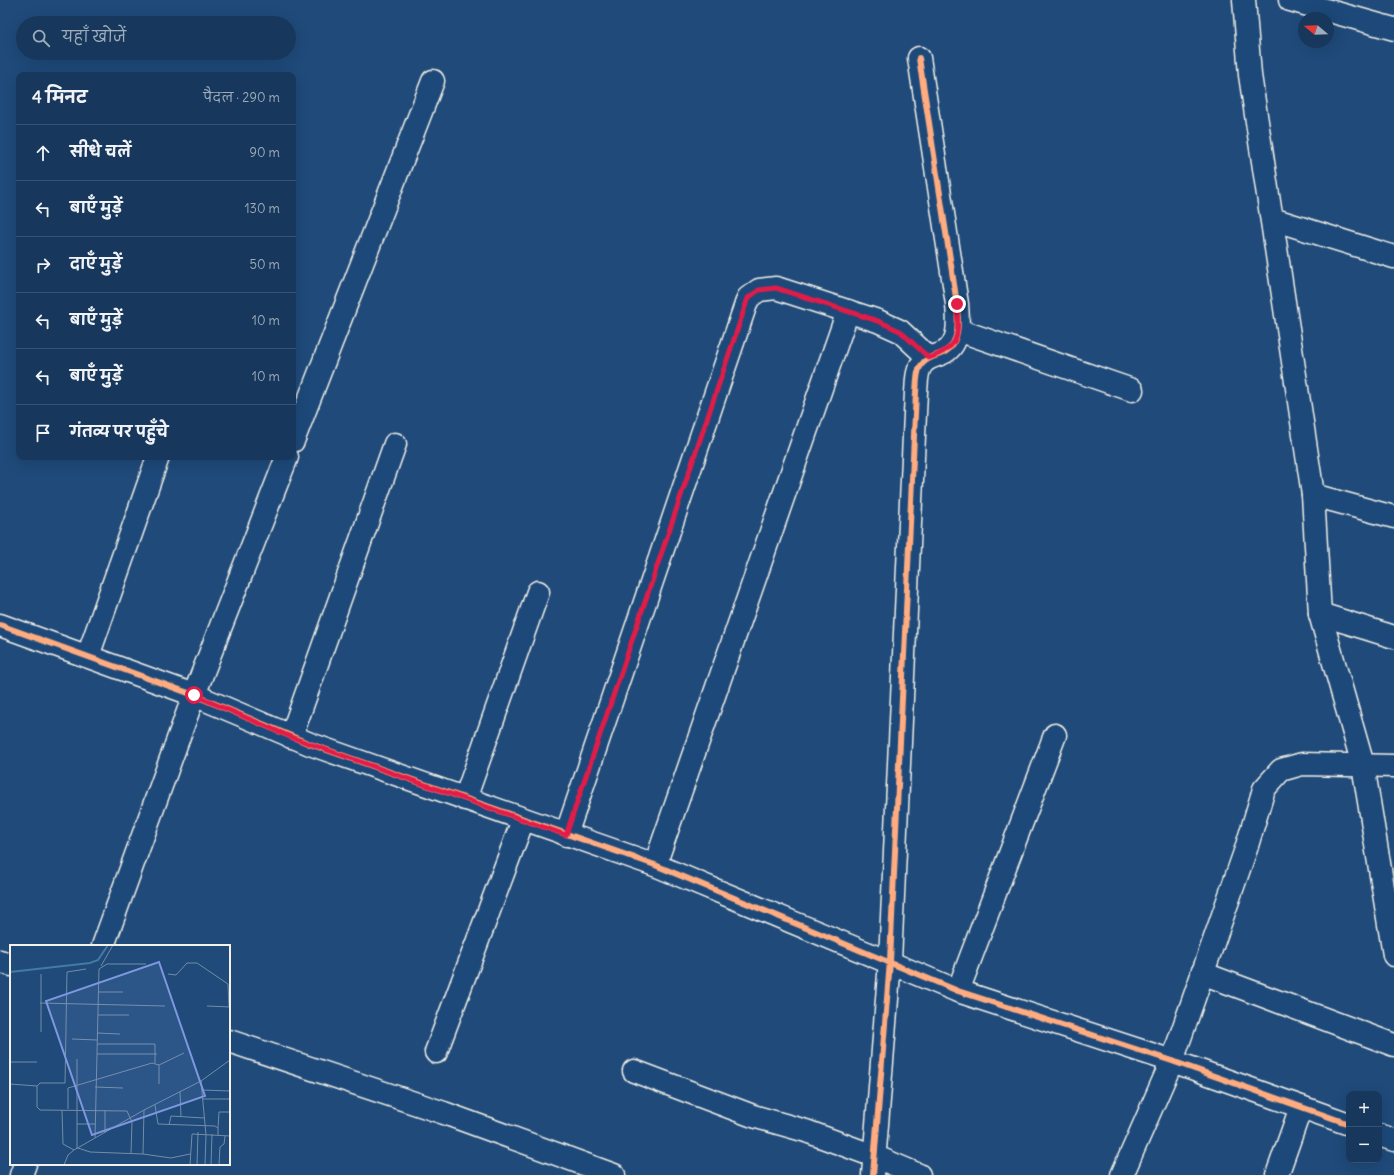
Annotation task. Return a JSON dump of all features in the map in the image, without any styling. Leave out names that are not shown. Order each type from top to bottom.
[{"type":"street","points":[[1244,0],[1250,75],[1313,495],[1320,614],[1363,765],[1394,955]]},
{"type":"street","points":[[1290,0],[1328,5],[1394,29]]},
{"type":"street","points":[[873,1165],[890,961],[916,392],[919,371],[922,363],[929,358],[946,352],[954,342],[958,330],[956,296],[919,58]]},
{"type":"street","points":[[296,433],[433,81]]},
{"type":"street","points":[[1272,219],[1394,257]]},
{"type":"street","points":[[566,835],[748,298],[759,290],[776,288],[848,311],[878,321],[900,331],[929,358]]},
{"type":"street","points":[[655,865],[848,311]]},
{"type":"street","points":[[958,330],[1132,390]]},
{"type":"street","points":[[291,737],[395,444]]},
{"type":"street","points":[[88,656],[157,460]]},
{"type":"street","points":[[103,945],[194,695],[286,460]]},
{"type":"street","points":[[1313,495],[1394,517]]},
{"type":"street","points":[[465,799],[538,592]]},
{"type":"street","points":[[1320,614],[1394,637]]},
{"type":"street","points":[[0,625],[194,695],[291,737],[523,820],[655,865],[890,961],[958,991],[1172,1061],[1346,1123]]},
{"type":"street","points":[[958,991],[1055,735]]},
{"type":"street","points":[[1122,1175],[1172,1061],[1246,849],[1264,789],[1280,770],[1302,764],[1394,766]]},
{"type":"street","points":[[436,1052],[523,820]]},
{"type":"street","points":[[0,961],[10,965]]},
{"type":"street","points":[[1202,973],[1394,1045]]},
{"type":"street","points":[[230,1041],[444,1113],[614,1175]]},
{"type":"street","points":[[634,1071],[753,1116],[806,1131],[873,1165],[919,1175]]},
{"type":"street","points":[[1277,1175],[1301,1107]]},
{"type":"street","points":[[1382,1136],[1394,1140]]},
{"type":"street","points":[[21,1175],[25,1165]]},
{"type":"cycle path","points":[[873,1175],[890,961],[917,381],[919,369],[923,363],[931,357],[945,352],[950,348],[956,336],[958,323],[957,304],[919,58]]},
{"type":"cycle path","points":[[0,625],[194,695],[310,744],[655,865],[958,991],[1172,1061],[1346,1123]]},
{"type":"route","points":[[194,695],[291,737],[566,835],[748,298],[759,290],[776,288],[878,321],[900,331],[929,358],[946,352],[954,342],[958,330],[957,304]]}]
